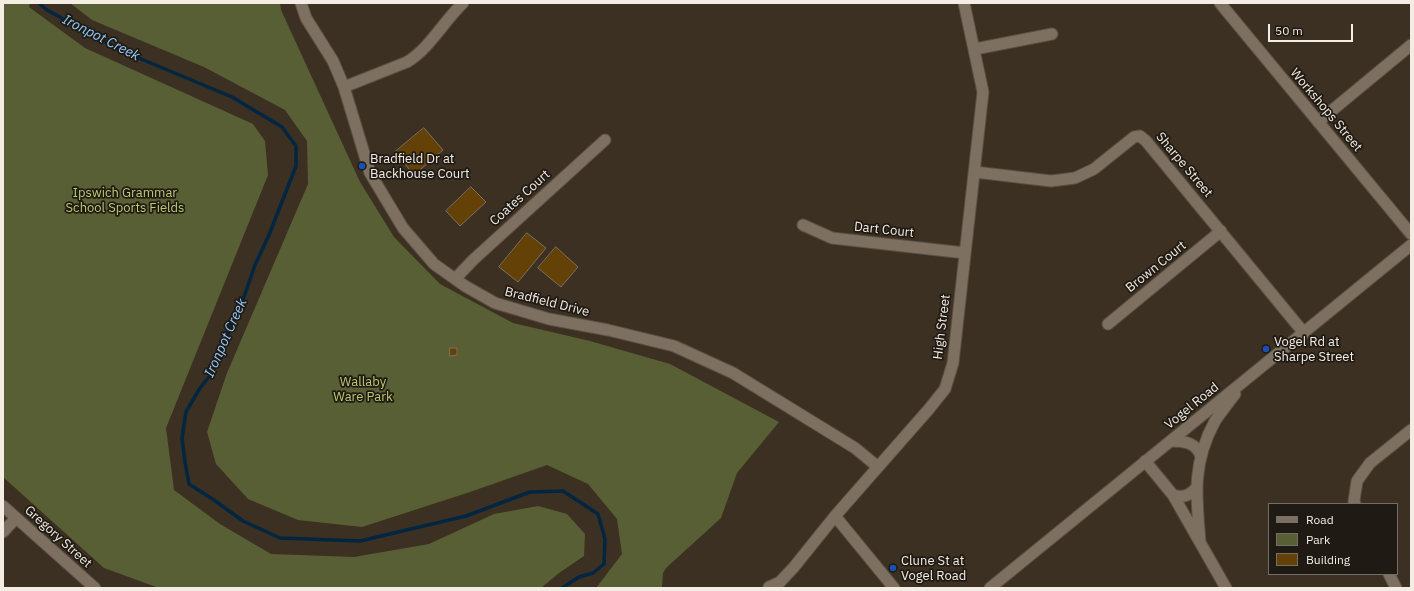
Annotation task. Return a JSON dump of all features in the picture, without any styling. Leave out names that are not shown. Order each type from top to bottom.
[{"type":"street","name":"Bradfield Drive","points":[[301,3],[306,18],[333,61],[344,87],[370,173],[403,228],[434,264],[464,286],[495,303],[549,319],[608,330],[674,346],[733,373],[855,448],[878,466]]},
{"type":"street","points":[[344,87],[412,59],[422,50],[463,3]]},
{"type":"street","name":"High Street","points":[[769,588],[780,582],[794,567],[835,516],[945,389],[953,363],[983,92],[964,3]]},
{"type":"street","name":"Workshops Street","points":[[1220,3],[1411,234]]},
{"type":"street","points":[[975,49],[1052,34]]},
{"type":"street","points":[[1318,122],[1411,45]]},
{"type":"street","name":"Sharpe Street","points":[[975,172],[1051,181],[1074,178],[1094,169],[1134,137],[1140,136],[1221,231],[1304,333]]},
{"type":"street","name":"Coates Court","points":[[455,279],[473,260],[605,140]]},
{"type":"street","name":"Dart Court","points":[[803,225],[832,238],[965,253]]},
{"type":"street","name":"Brown Court","points":[[1108,324],[1221,231]]},
{"type":"street","name":"Vogel Road","points":[[990,588],[1304,333],[1411,244]]},
{"type":"street","points":[[1200,541],[1196,488],[1198,468],[1208,436],[1216,420],[1243,382]]},
{"type":"street","points":[[1355,503],[1357,481],[1370,463],[1411,430]]},
{"type":"street","points":[[1171,441],[1184,442],[1192,445],[1198,450],[1201,457]]},
{"type":"street","points":[[1145,461],[1173,495],[1226,588]]},
{"type":"street","points":[[1173,495],[1186,496],[1196,488]]},
{"type":"street","name":"Gregory Street","points":[[3,506],[94,588]]},
{"type":"street","points":[[835,516],[894,588]]},
{"type":"street","points":[[3,532],[16,518]]},
{"type":"street","points":[[1390,575],[1396,588]]},
{"type":"green space","name":"Ipswich Grammar School Sports Fields","points":[[3,3],[30,3],[29,7],[85,48],[253,124],[265,141],[268,175],[166,428],[174,490],[220,524],[271,554],[354,557],[429,544],[494,514],[538,506],[567,514],[585,534],[584,556],[559,573],[541,588],[159,588],[104,568],[3,477]]},
{"type":"green space","name":"Wallaby Ware Park","points":[[70,3],[280,3],[281,10],[360,182],[394,237],[440,284],[513,323],[590,341],[670,364],[779,422],[737,473],[721,518],[666,568],[663,573],[662,587],[664,588],[596,588],[622,554],[617,519],[588,484],[547,465],[362,527],[298,520],[248,499],[216,464],[207,432],[227,373],[308,184],[307,141],[285,110],[204,67],[92,20]]},
{"type":"building","points":[[424,128],[443,150],[414,175],[395,152]]},
{"type":"building","points":[[471,187],[486,202],[460,226],[446,211]]},
{"type":"building","points":[[527,233],[546,248],[518,282],[499,267]]},
{"type":"building","points":[[556,247],[578,267],[561,287],[538,268]]},
{"type":"building","points":[[450,348],[457,348],[457,355],[450,356]]},
{"type":"waterway","name":"Ironpot Creek","points":[[39,3],[47,10],[122,51],[232,97],[282,127],[296,146],[296,166],[269,235],[255,265],[239,311],[231,324],[227,340],[218,355],[213,372],[200,388],[186,412],[182,438],[189,484],[243,521],[280,538],[360,541],[466,516],[530,492],[563,491],[598,514],[605,539],[604,564],[593,573],[579,577],[562,588]]},
{"type":"place","name":"Bradfield Dr at Backhouse Court","points":[[362,166]]},
{"type":"place","name":"Vogel Rd at Sharpe Street","points":[[1266,349]]},
{"type":"place","name":"Clune St at Vogel Road","points":[[893,568]]}]
